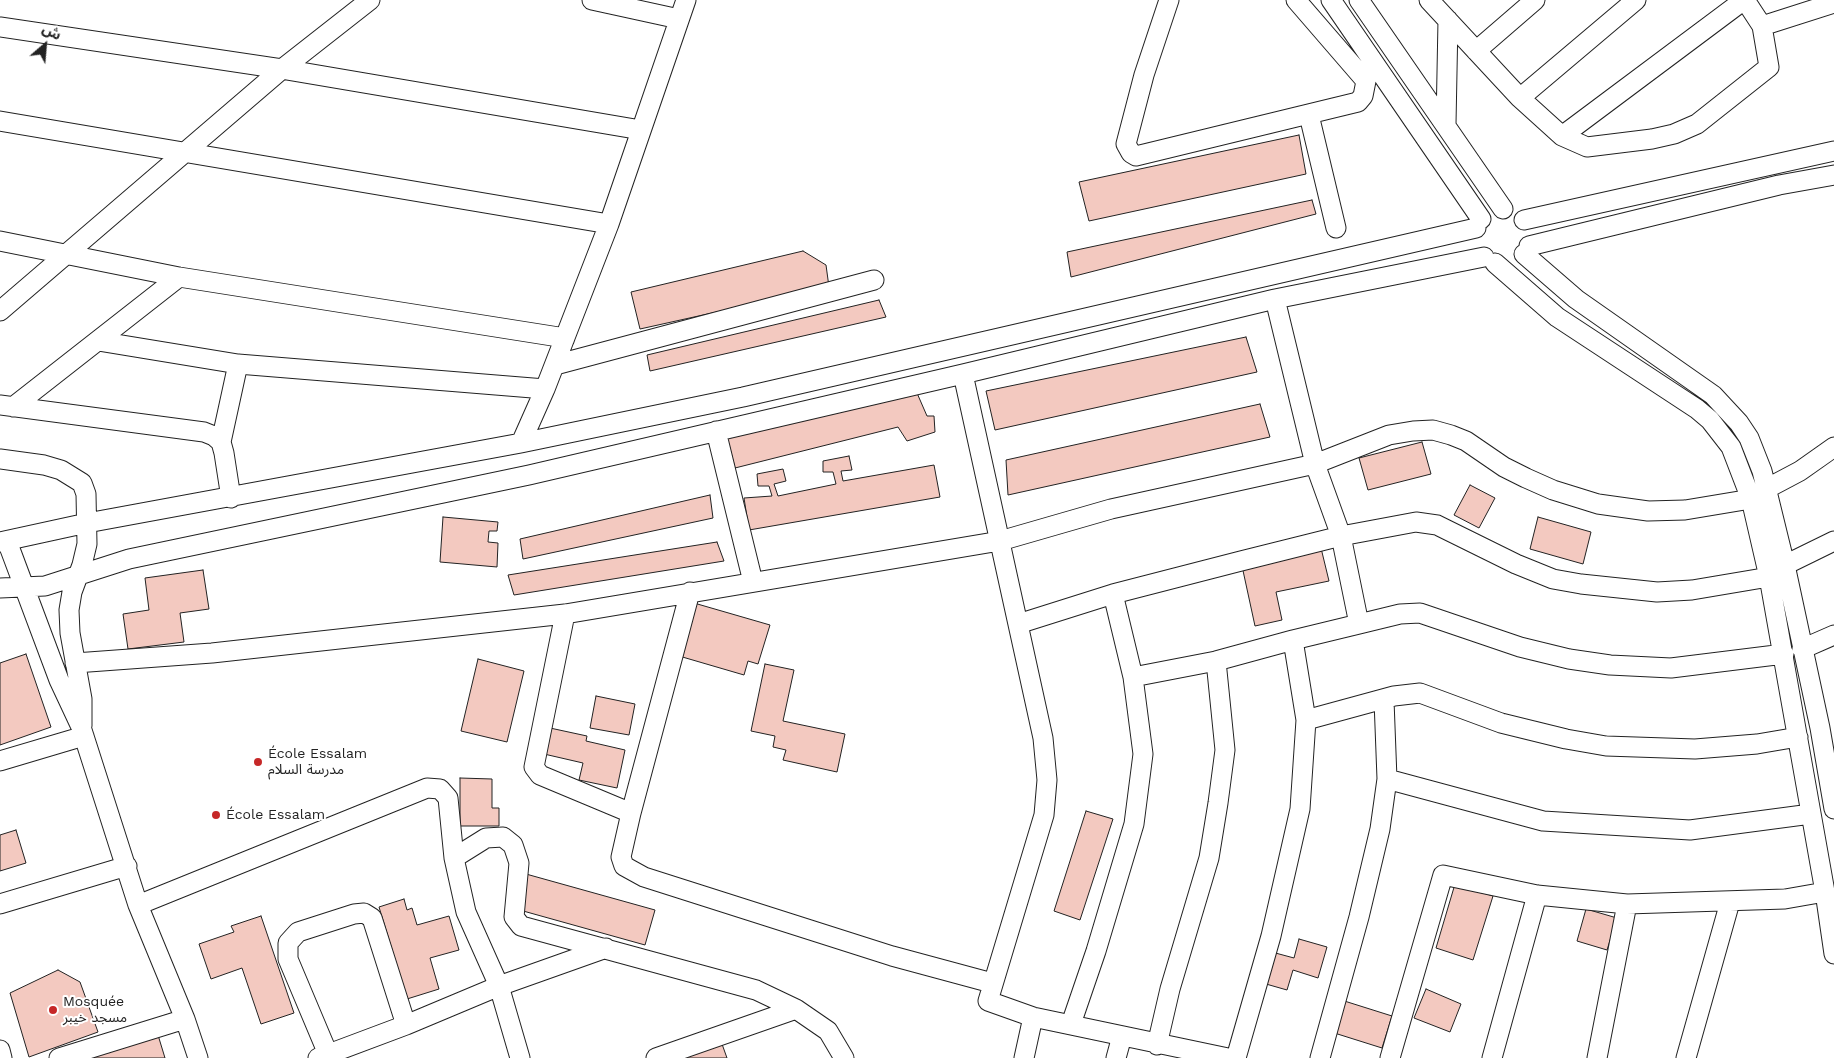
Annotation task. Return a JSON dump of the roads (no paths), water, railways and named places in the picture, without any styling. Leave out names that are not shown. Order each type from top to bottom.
[{"type":"street","points":[[0,312],[282,69],[370,0]]},
{"type":"street","points":[[592,0],[680,19]]},
{"type":"street","points":[[521,443],[546,389],[609,224],[686,0]]},
{"type":"street","points":[[1169,0],[1144,75],[1126,144],[1131,153],[1136,156],[1358,102],[1364,96],[1366,81],[1296,0]]},
{"type":"street","points":[[1331,0],[1479,224],[1476,244],[1490,260],[1557,317],[1665,387],[1710,420],[1730,447],[1759,494],[1785,565],[1802,649],[1827,724],[1834,809]]},
{"type":"street","points":[[1359,0],[1446,124],[1503,210]]},
{"type":"street","points":[[1476,51],[1535,0]]},
{"type":"street","points":[[1520,98],[1636,0]]},
{"type":"street","points":[[1432,1],[1520,98],[1562,136],[1587,147],[1652,139],[1674,134],[1697,124],[1769,67],[1762,26],[1744,0],[1562,136]]},
{"type":"street","points":[[1762,26],[1834,2]]},
{"type":"street","points":[[1446,124],[1448,20]]},
{"type":"street","points":[[0,27],[282,69],[641,130]]},
{"type":"street","points":[[1309,115],[1336,228]]},
{"type":"street","points":[[0,121],[609,224]]},
{"type":"street","points":[[1524,220],[1834,151]]},
{"type":"street","points":[[0,588],[45,586],[129,559],[529,475],[963,374],[1276,298],[1490,260],[1514,262],[1526,250],[1779,185],[1834,175]]},
{"type":"street","points":[[198,1058],[185,1019],[138,905],[83,732],[66,696],[24,587],[3,542],[87,523],[231,498],[521,443],[743,397],[1479,224],[1491,212],[1503,210],[1515,212],[1524,220],[1530,233],[1526,250]]},
{"type":"street","points":[[0,240],[178,276],[565,338]]},
{"type":"street","points":[[1526,250],[1576,300],[1692,380],[1726,408],[1749,438],[1762,471],[1759,494],[1769,577],[1784,654],[1834,954]]},
{"type":"street","points":[[6,406],[98,340],[178,276]]},
{"type":"street","points":[[555,365],[874,280]]},
{"type":"street","points":[[1276,298],[1315,464],[1341,536],[1359,624]]},
{"type":"street","points":[[98,340],[238,364],[546,389]]},
{"type":"street","points":[[231,498],[220,442],[238,364]]},
{"type":"street","points":[[963,374],[1044,738],[1046,780],[1044,815],[988,1001],[1033,1017],[1122,1036],[1157,1045],[1179,1054],[1228,1058]]},
{"type":"street","points":[[6,406],[204,432],[214,436],[220,442]]},
{"type":"street","points":[[75,662],[212,653],[565,614],[1000,541],[1111,509],[1315,464],[1389,436],[1413,431],[1433,430],[1466,441],[1504,467],[1553,490],[1598,504],[1648,511],[1685,510],[1759,494],[1800,471],[1834,447]]},
{"type":"street","points":[[716,431],[754,582]]},
{"type":"street","points":[[0,459],[44,464],[71,475],[82,483],[86,494],[86,550],[69,610],[83,708],[83,732]]},
{"type":"street","points":[[1018,624],[1113,594],[1341,536],[1425,522],[1553,579],[1657,592],[1692,590],[1769,577]]},
{"type":"street","points":[[1785,565],[1834,541]]},
{"type":"street","points":[[690,592],[631,814],[621,857],[624,866],[644,877],[892,956],[992,983]]},
{"type":"street","points":[[1071,1024],[1096,951],[1134,824],[1143,754],[1133,677],[1113,594]]},
{"type":"street","points":[[1133,677],[1216,661],[1400,614],[1420,613],[1520,647],[1568,660],[1610,665],[1671,668],[1784,654]]},
{"type":"street","points":[[565,614],[534,767],[540,775],[631,814]]},
{"type":"street","points":[[1802,649],[1834,635]]},
{"type":"street","points":[[1236,1058],[1271,936],[1300,809],[1306,720],[1293,640]]},
{"type":"street","points":[[1157,1045],[1170,989],[1209,858],[1218,803],[1225,750],[1216,661]]},
{"type":"street","points":[[1306,720],[1409,694],[1430,695],[1509,726],[1606,746],[1695,748],[1757,744],[1798,737]]},
{"type":"street","points":[[1320,1058],[1380,829],[1386,779],[1384,700]]},
{"type":"street","points":[[0,761],[83,732]]},
{"type":"street","points":[[1386,779],[1543,821],[1690,830],[1811,814]]},
{"type":"street","points":[[138,905],[427,788],[440,789],[448,798],[454,858],[466,912],[500,986],[520,1058]]},
{"type":"street","points":[[454,858],[486,838],[503,837],[513,845],[520,863],[514,917],[521,926],[756,990],[796,1009],[828,1031],[844,1058]]},
{"type":"street","points":[[0,904],[127,866]]},
{"type":"street","points":[[1390,1058],[1443,875],[1537,895],[1627,904],[1785,899],[1825,892]]},
{"type":"street","points":[[1492,1058],[1537,895]]},
{"type":"street","points":[[1686,1058],[1730,902]]},
{"type":"street","points":[[1597,1058],[1627,904]]},
{"type":"street","points":[[406,1025],[372,918],[364,913],[354,914],[298,932],[288,943],[288,959],[322,1056],[406,1025],[500,986],[606,948]]},
{"type":"street","points":[[656,1058],[796,1009]]},
{"type":"street","points":[[1024,1058],[1033,1017]]},
{"type":"street","points":[[59,1058],[185,1019]]},
{"type":"street","points":[[1116,1058],[1122,1036]]},
{"type":"street","points":[[0,1050],[2,1058]]},
{"type":"place","name":"École Essalam مدرسة السلام","points":[[258,762]]},
{"type":"place","name":"École Essalam","points":[[216,815]]},
{"type":"place","name":"Mosquée مسجد خيبر","points":[[53,1010]]}]
